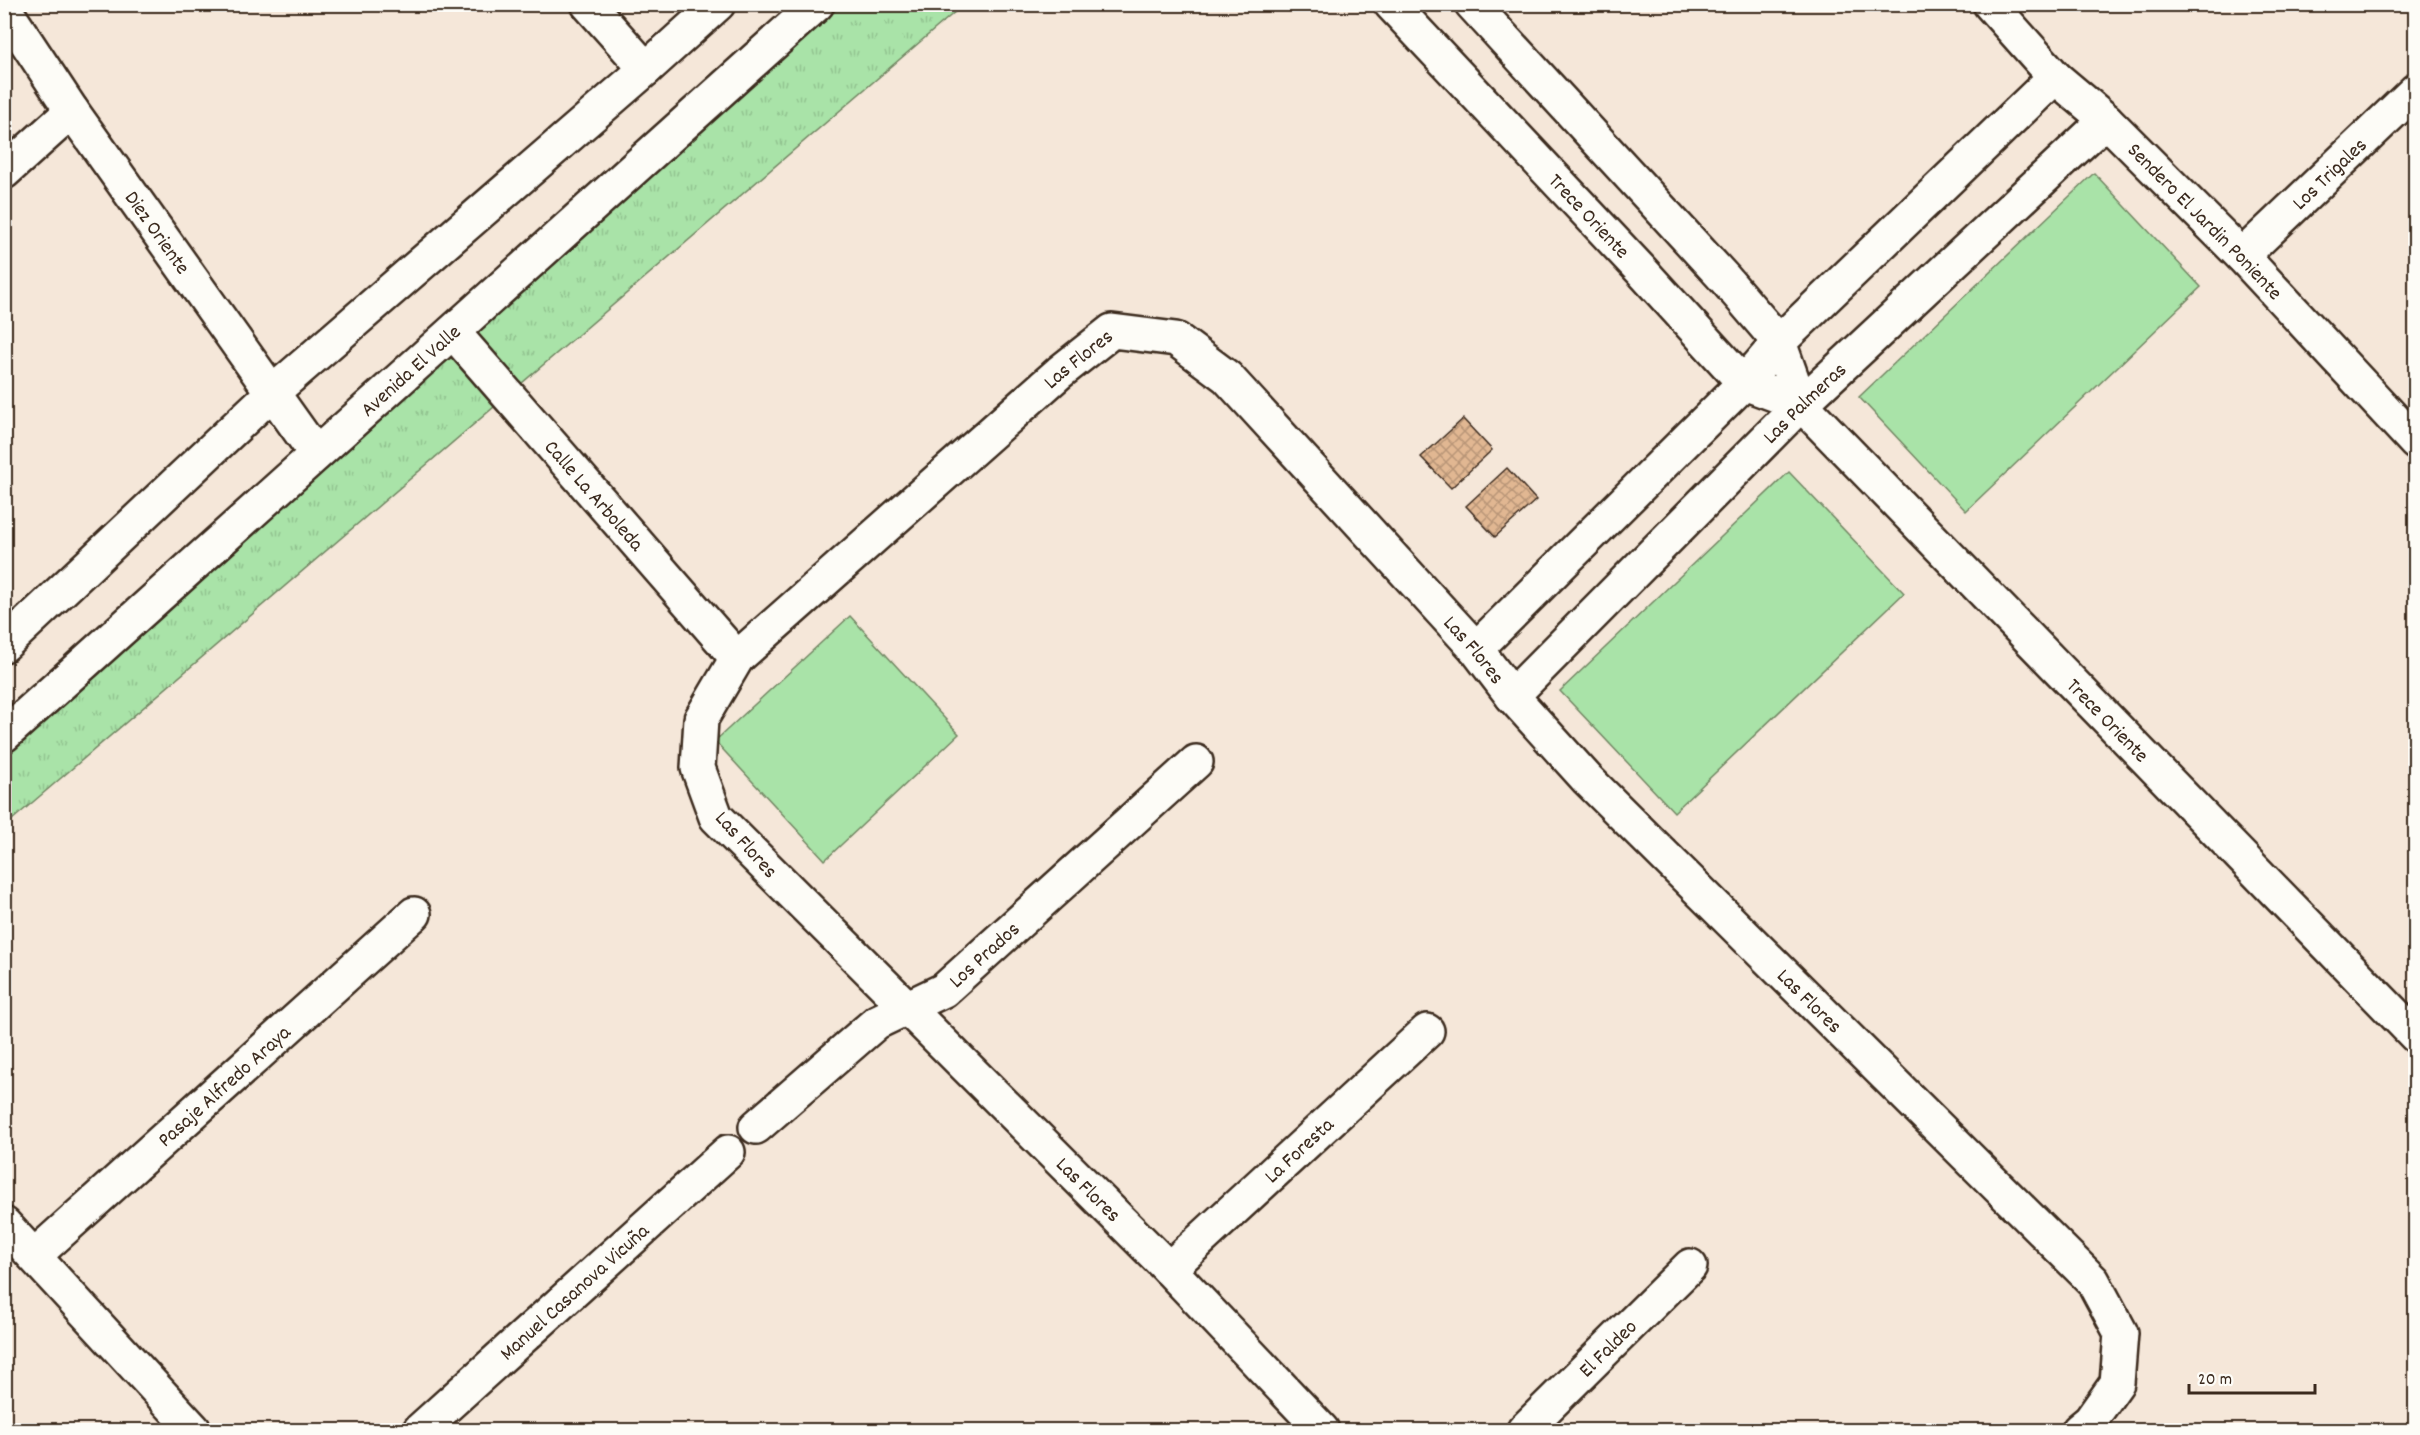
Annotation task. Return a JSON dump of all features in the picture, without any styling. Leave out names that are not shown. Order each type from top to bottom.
[{"type":"street","points":[[588,4],[646,69]]},
{"type":"street","points":[[4,645],[273,392],[646,69],[717,4]]},
{"type":"street","name":"Avenida El Valle","points":[[4,735],[817,4]]},
{"type":"street","name":"Trece Oriente","points":[[1391,4],[1744,383],[1801,404]]},
{"type":"street","name":"Trece Oriente","points":[[1472,4],[1725,279],[1779,342],[1801,404],[2415,1036]]},
{"type":"street","name":"Sendero El Jardin Poniente","points":[[1992,5],[2055,77],[2106,120],[2242,256],[2415,442]]},
{"type":"street","name":"Diez Oriente","points":[[4,8],[72,111],[316,453]]},
{"type":"street","points":[[1476,649],[1744,383],[1779,342],[2055,77]]},
{"type":"street","name":"Los Trigales","points":[[2242,256],[2415,90]]},
{"type":"street","points":[[4,172],[72,111]]},
{"type":"street","name":"Las Palmeras","points":[[1512,696],[1801,404],[2106,120]]},
{"type":"street","name":"Las Flores","points":[[1322,1431],[1169,1269],[716,817],[698,768],[701,719],[737,658],[1060,372],[1112,331],[1176,339],[1227,377],[1476,649],[1512,696],[1587,779],[2093,1281],[2121,1333],[2116,1383],[2090,1421],[2079,1431]]},
{"type":"street","name":"Calle La Arboleda","points":[[453,332],[737,658]]},
{"type":"street","name":"Los Prados","points":[[756,1127],[877,1022],[944,990],[1196,762]]},
{"type":"street","name":"Pasaje Alfredo Araya","points":[[34,1257],[414,914]]},
{"type":"street","name":"La Foresta","points":[[1169,1269],[1427,1031]]},
{"type":"street","name":"Manuel Casanova Vicuña","points":[[420,1431],[728,1152]]},
{"type":"street","points":[[4,1224],[194,1431]]},
{"type":"street","name":"El Faldeo","points":[[1524,1431],[1690,1266]]},
{"type":"green space","points":[[842,5],[963,5],[5,826],[4,735],[453,332]]},
{"type":"green space","points":[[2094,173],[2201,287],[1966,511],[1859,397]]},
{"type":"green space","points":[[1789,472],[1904,593],[1674,812],[1560,691]]},
{"type":"green space","points":[[850,616],[959,734],[825,860],[715,741]]},
{"type":"building","points":[[1463,419],[1492,450],[1451,488],[1421,457]]},
{"type":"building","points":[[1507,468],[1536,500],[1495,537],[1466,506]]}]
